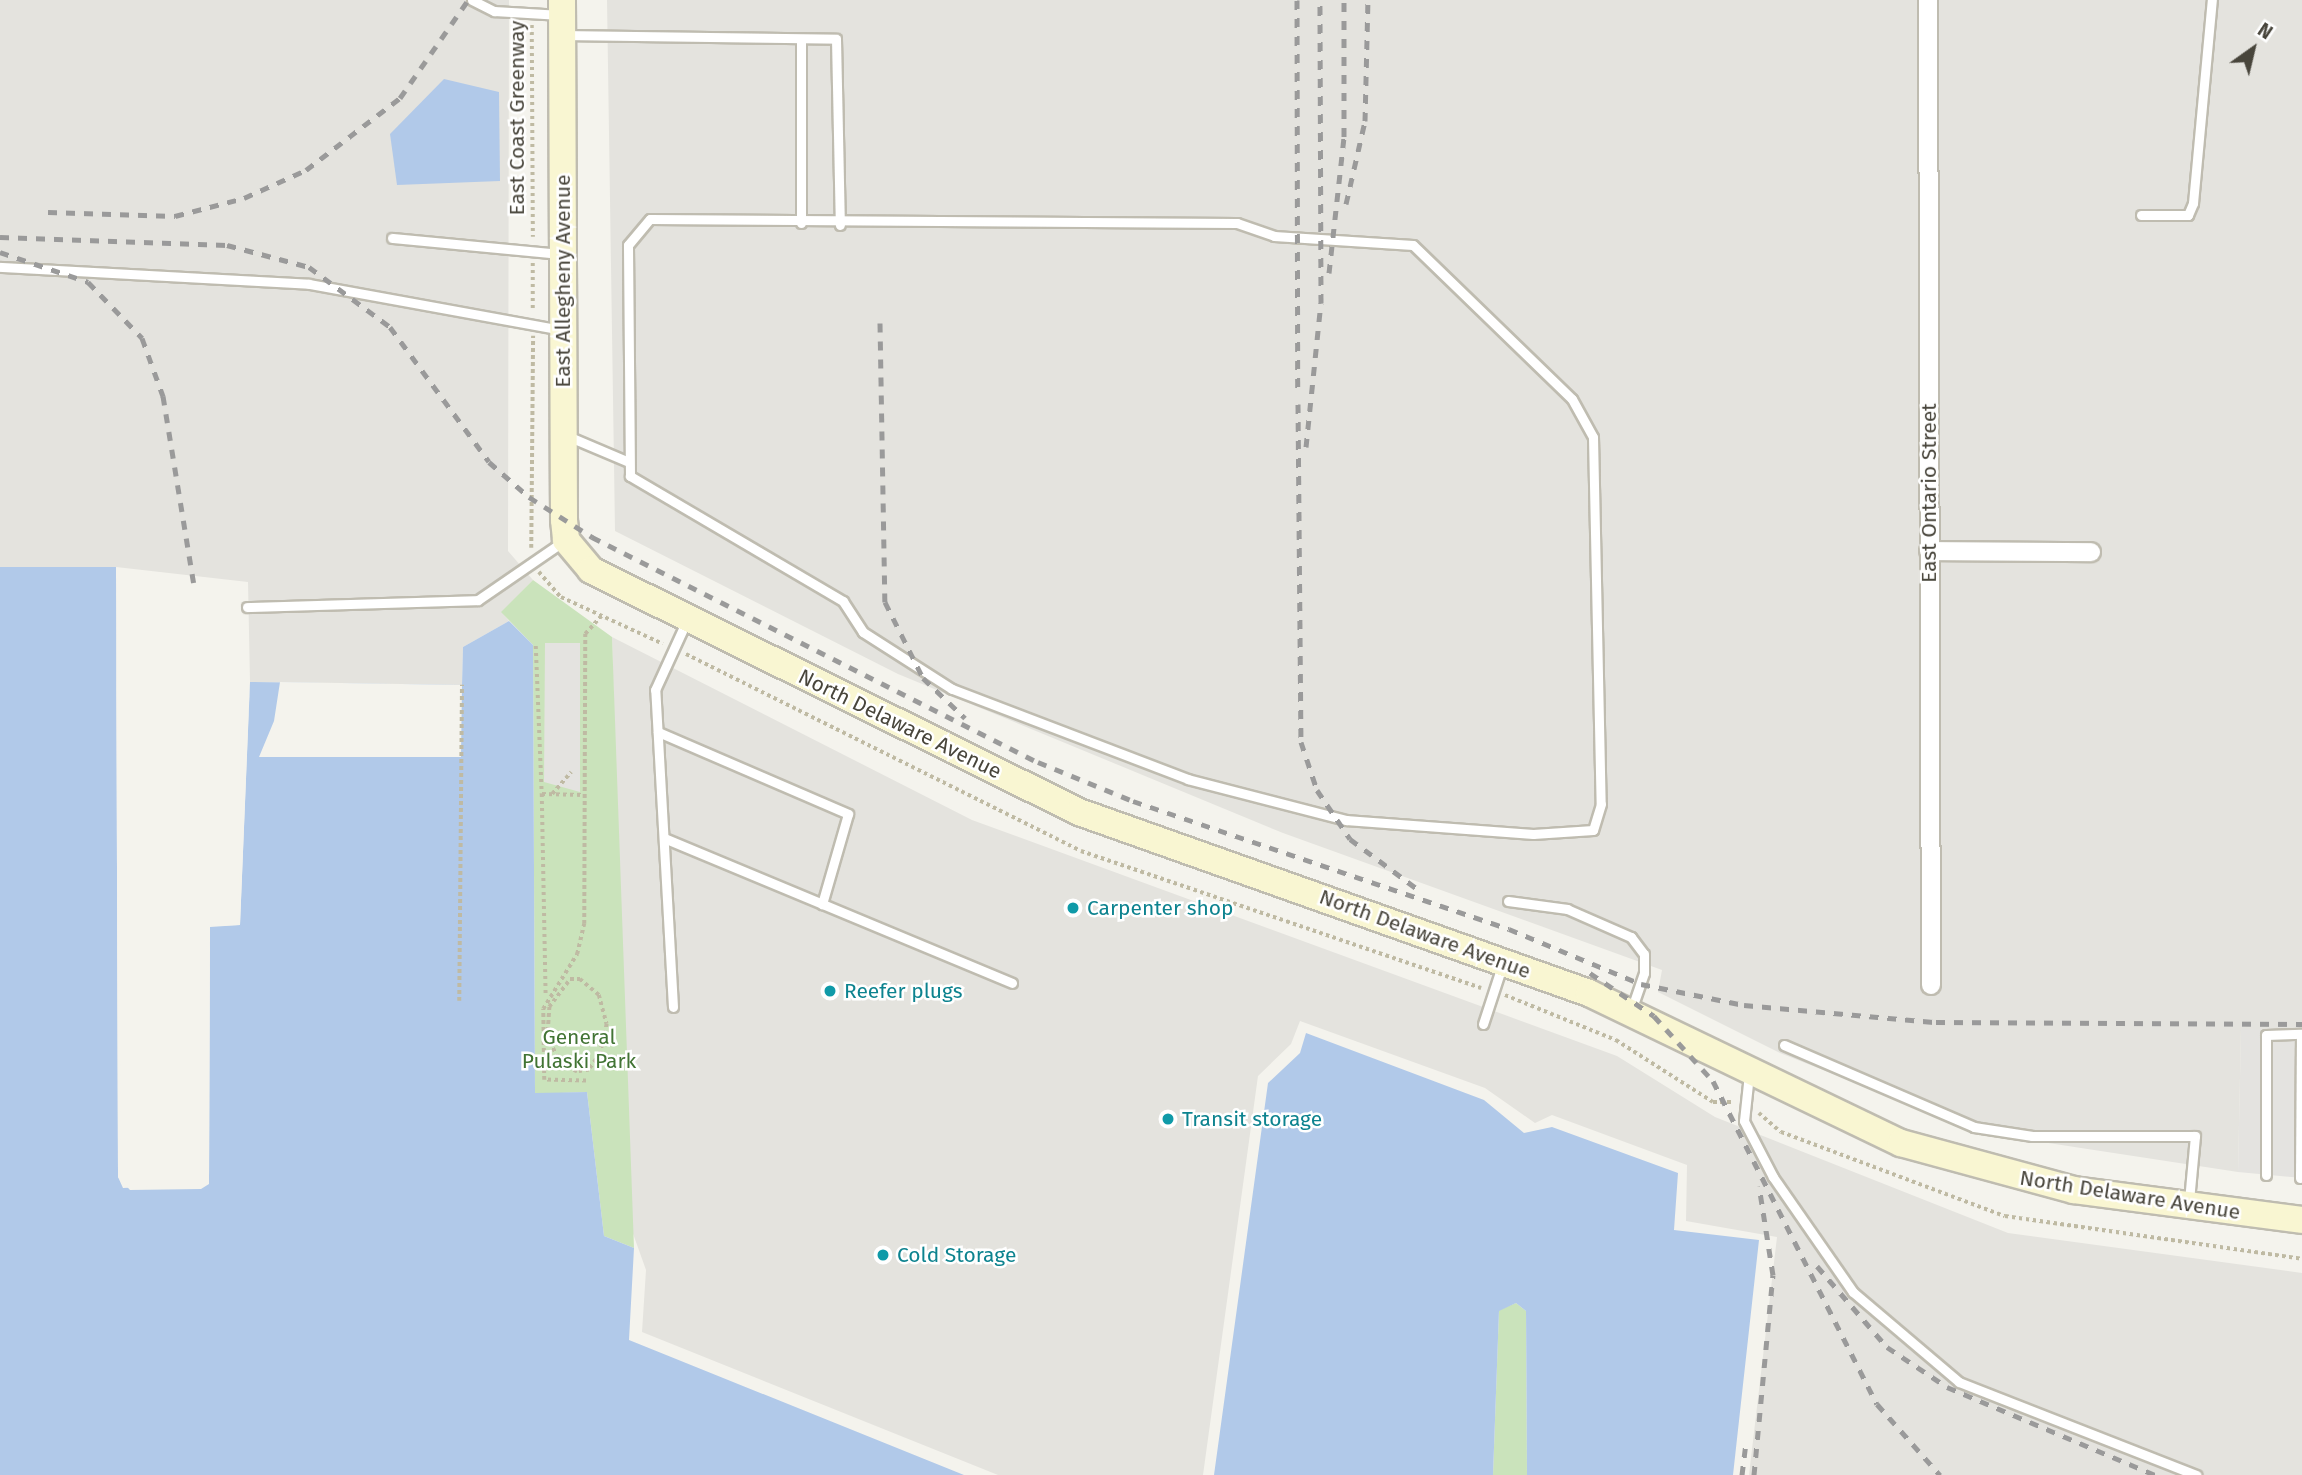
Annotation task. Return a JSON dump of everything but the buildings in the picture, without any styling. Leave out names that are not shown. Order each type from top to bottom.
[{"type":"street","name":"East Ontario Street","points":[[1928,0],[1931,985]]},
{"type":"street","name":"East Allegheny Avenue","points":[[563,17],[564,434],[571,549]]},
{"type":"street","name":"North Delaware Avenue","points":[[571,549],[688,619],[1079,812],[1504,961],[1630,1012],[1835,1117],[1951,1160],[2074,1190],[2302,1220]]},
{"type":"street","points":[[1928,551],[2091,552]]},
{"type":"lane","points":[[472,0],[494,11],[801,39],[836,38],[840,225]]},
{"type":"lane","points":[[2141,215],[2188,215],[2193,203],[2212,0]]},
{"type":"lane","points":[[801,39],[802,223]]},
{"type":"lane","points":[[650,219],[802,223],[1237,223],[1274,236],[1413,245],[1572,399],[1593,438],[1601,804],[1592,830],[1533,834],[1346,820],[1093,747],[951,689],[863,632],[843,601],[629,476],[628,245],[650,219]]},
{"type":"lane","points":[[392,238],[563,254]]},
{"type":"lane","points":[[0,267],[309,284],[563,331]]},
{"type":"lane","points":[[564,434],[629,462]]},
{"type":"lane","points":[[247,607],[478,600],[571,549]]},
{"type":"lane","points":[[673,1007],[655,690],[688,619]]},
{"type":"lane","points":[[658,732],[848,814],[821,904]]},
{"type":"lane","points":[[664,838],[1012,983]]},
{"type":"lane","points":[[1508,901],[1567,909],[1631,937],[1644,954],[1644,973],[1630,1012]]},
{"type":"lane","points":[[1483,1024],[1504,961]]},
{"type":"lane","points":[[2266,1175],[2266,1035],[2301,1034],[2300,1178]]},
{"type":"lane","points":[[1784,1045],[1974,1127],[2032,1136],[2195,1136],[2189,1206]]},
{"type":"lane","points":[[1749,1074],[1744,1121],[1773,1177],[1853,1292],[1959,1382],[2196,1475]]},
{"type":"path","name":"East Coast Greenway","points":[[532,13],[533,237]]},
{"type":"path","points":[[533,270],[533,296]]},
{"type":"path","points":[[531,547],[533,349]]},
{"type":"path","points":[[538,570],[561,597],[635,631]]},
{"type":"path","points":[[586,1081],[544,1080],[546,997],[569,970],[582,937],[585,634],[602,615]]},
{"type":"path","points":[[536,646],[542,794],[541,992],[546,997]]},
{"type":"path","points":[[459,1001],[462,685]]},
{"type":"path","points":[[552,794],[571,772]]},
{"type":"path","points":[[542,794],[584,795]]},
{"type":"path","points":[[580,979],[599,995],[607,1024],[600,1054],[589,1070],[577,1072],[553,1053],[546,1022],[554,993],[580,979]]},
{"type":"path","points":[[576,1080],[577,1072]]},
{"type":"shaded area","points":[[0,0],[509,0],[508,551],[533,580],[502,612],[509,621],[463,647],[462,685],[250,682],[248,582],[116,567],[0,567]]},
{"type":"shaded area","points":[[607,0],[2302,0],[2302,1030],[2241,1030],[2238,1172],[1983,1133],[1780,1053],[1658,992],[1662,970],[1283,833],[898,674],[615,531]]},
{"type":"shaded area","points":[[612,637],[972,820],[1617,1056],[1715,1117],[2008,1233],[2302,1273],[2302,1475],[1749,1475],[1777,1237],[1686,1221],[1687,1165],[1552,1115],[1535,1123],[1485,1088],[1300,1021],[1291,1044],[1258,1076],[1203,1475],[998,1475],[642,1332],[646,1270],[631,1228],[623,1064]]},
{"type":"shaded area","points":[[545,643],[580,643],[580,792],[544,782]]},
{"type":"shaded area","points":[[2241,1029],[2302,1030],[2302,1178],[2238,1172]]},
{"type":"green space","name":"General Pulaski Park","points":[[533,580],[612,637],[634,1248],[604,1236],[587,1092],[535,1094],[533,645],[501,612]]},
{"type":"green space","points":[[1516,1303],[1526,1311],[1527,1475],[1493,1475],[1499,1310]]},
{"type":"water","points":[[444,79],[499,92],[500,181],[397,185],[390,134]]},
{"type":"water","points":[[0,567],[116,567],[118,1177],[123,1188],[209,1184],[210,926],[240,925],[250,682],[462,685],[463,647],[509,621],[533,645],[535,1093],[587,1092],[604,1236],[634,1248],[629,1340],[964,1475],[0,1475]]},
{"type":"water","points":[[1306,1033],[1484,1100],[1524,1133],[1552,1127],[1678,1173],[1674,1230],[1759,1240],[1733,1475],[1527,1475],[1526,1311],[1516,1303],[1499,1311],[1493,1475],[1214,1475],[1268,1083],[1300,1053]]},
{"type":"pier","points":[[116,567],[121,1176],[130,1187],[206,1183],[207,926],[237,922],[250,678],[240,925],[210,927],[209,1184],[201,1189],[130,1190],[118,1177]]},
{"type":"pier","points":[[280,682],[462,685],[461,757],[259,757],[274,721]]},
{"type":"railway","points":[[48,212],[175,216],[244,198],[306,170],[400,98],[468,0]]},
{"type":"railway","points":[[1297,0],[1298,389]]},
{"type":"railway","points":[[1306,447],[1321,303],[1320,0]]},
{"type":"railway","points":[[1329,273],[1344,137],[1344,0]]},
{"type":"railway","points":[[1346,204],[1365,121],[1368,0]]},
{"type":"railway","points":[[0,237],[227,245],[309,267],[390,327],[489,462],[529,497],[592,537],[1038,762],[1133,801],[1509,929],[1641,984],[1744,1005],[1936,1022],[2302,1024]]},
{"type":"railway","points":[[0,252],[88,282],[142,338],[163,396],[194,585]]},
{"type":"railway","points":[[880,323],[885,602],[923,678],[965,718]]},
{"type":"railway","points":[[1298,404],[1301,742],[1317,790],[1350,839],[1420,891]]},
{"type":"railway","points":[[1590,973],[1654,1016],[1713,1081],[1877,1404],[1940,1475]]},
{"type":"railway","points":[[1754,1475],[1773,1275],[1759,1186]]},
{"type":"railway","points":[[1817,1266],[1887,1347],[1947,1387],[2155,1475]]},
{"type":"railway","points":[[1742,1475],[1746,1444]]},
{"type":"place","name":"Carpenter shop","points":[[1073,908]]},
{"type":"place","name":"Reefer plugs","points":[[830,991]]},
{"type":"place","name":"Transit storage","points":[[1168,1119]]},
{"type":"place","name":"Cold Storage","points":[[883,1255]]}]
